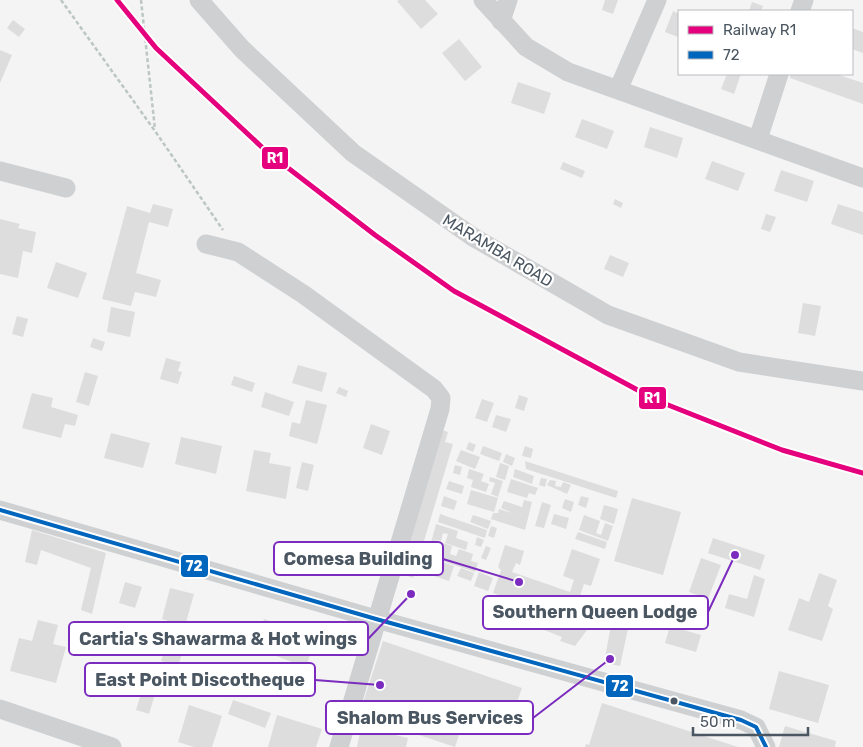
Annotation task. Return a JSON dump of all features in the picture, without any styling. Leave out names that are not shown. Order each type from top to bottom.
[{"type":"street","name":"MARAMBA ROAD","points":[[199,0],[242,49],[353,153],[472,238],[608,315],[739,362],[863,381]]},
{"type":"street","points":[[483,0],[526,47],[568,72],[671,111],[758,139],[863,178]]},
{"type":"street","points":[[501,21],[508,0]]},
{"type":"street","points":[[618,90],[657,0]]},
{"type":"street","points":[[758,139],[780,75]]},
{"type":"street","points":[[0,172],[66,188]]},
{"type":"street","points":[[206,244],[238,252],[302,294],[434,389],[441,398],[440,409],[339,747]]},
{"type":"street","points":[[0,510],[376,619],[741,720],[756,727],[766,745]]},
{"type":"street","points":[[0,709],[112,747]]},
{"type":"path","points":[[61,0],[155,131],[238,252]]},
{"type":"path","points":[[141,0],[155,131]]},
{"type":"building","points":[[425,0],[438,14],[421,29],[397,1]]},
{"type":"building","points":[[605,0],[618,0],[613,14],[602,10]]},
{"type":"building","points":[[752,2],[763,6],[761,10],[749,10]]},
{"type":"building","points":[[673,11],[678,14],[678,37],[665,32]]},
{"type":"building","points":[[13,20],[25,29],[19,37],[7,28]]},
{"type":"building","points":[[853,28],[863,32],[863,53],[853,49]]},
{"type":"building","points":[[459,39],[482,67],[465,81],[442,53]]},
{"type":"building","points":[[0,50],[12,55],[0,83]]},
{"type":"building","points":[[727,75],[741,75],[734,94],[721,89]]},
{"type":"building","points":[[791,75],[839,75],[863,83],[863,104],[790,78]]},
{"type":"building","points":[[518,82],[551,93],[544,114],[511,103]]},
{"type":"building","points":[[582,119],[614,131],[607,149],[575,137]]},
{"type":"building","points":[[650,127],[683,138],[677,158],[644,147]]},
{"type":"building","points":[[712,161],[745,173],[738,191],[705,179]]},
{"type":"building","points":[[563,162],[585,171],[582,178],[560,169]]},
{"type":"building","points":[[781,170],[814,181],[807,202],[774,191]]},
{"type":"building","points":[[615,199],[623,203],[621,208],[613,204]]},
{"type":"building","points":[[153,204],[173,209],[168,227],[149,222],[136,273],[161,280],[156,297],[135,292],[131,306],[102,299],[127,206],[150,213]]},
{"type":"building","points":[[838,204],[863,212],[863,235],[831,224]]},
{"type":"building","points":[[766,214],[776,217],[770,232],[761,229]]},
{"type":"building","points":[[0,219],[20,224],[18,228],[36,232],[32,253],[23,251],[18,278],[0,274]]},
{"type":"building","points":[[610,255],[629,263],[623,277],[604,269]]},
{"type":"building","points":[[56,262],[87,273],[78,298],[47,288]]},
{"type":"building","points":[[803,303],[821,306],[815,336],[798,333]]},
{"type":"building","points":[[111,307],[135,312],[130,337],[107,332]]},
{"type":"building","points":[[17,316],[28,319],[23,337],[12,334]]},
{"type":"building","points":[[93,338],[105,342],[102,351],[90,347]]},
{"type":"building","points":[[166,358],[181,362],[178,371],[182,372],[178,384],[160,379]]},
{"type":"building","points":[[298,365],[327,373],[322,392],[292,383]]},
{"type":"building","points":[[85,372],[98,376],[89,406],[76,402]]},
{"type":"building","points":[[234,376],[255,383],[252,392],[231,385]]},
{"type":"building","points":[[339,387],[348,391],[346,397],[336,393]]},
{"type":"building","points":[[265,392],[294,402],[289,416],[261,407]]},
{"type":"building","points":[[32,393],[53,398],[51,407],[78,415],[75,426],[65,424],[61,438],[22,428]]},
{"type":"building","points":[[519,395],[528,398],[524,411],[515,408]]},
{"type":"building","points":[[482,399],[494,403],[487,422],[475,418]]},
{"type":"building","points":[[306,400],[327,405],[317,444],[289,436],[292,422],[300,424]]},
{"type":"building","points":[[496,415],[511,419],[506,432],[492,427]]},
{"type":"building","points":[[371,424],[390,431],[382,455],[363,448]]},
{"type":"building","points":[[442,430],[448,432],[445,442],[453,444],[413,578],[400,573]]},
{"type":"building","points":[[111,433],[150,443],[143,468],[104,458]]},
{"type":"building","points":[[181,437],[222,446],[216,474],[175,464]]},
{"type":"building","points":[[469,442],[476,445],[473,452],[466,449]]},
{"type":"building","points":[[483,446],[502,453],[499,461],[480,454]]},
{"type":"building","points":[[525,446],[533,449],[531,458],[522,456]]},
{"type":"building","points":[[254,450],[271,453],[269,463],[291,467],[286,499],[246,491]]},
{"type":"building","points":[[461,450],[480,457],[475,469],[456,461]]},
{"type":"building","points":[[506,454],[515,458],[512,466],[503,462]]},
{"type":"building","points":[[525,461],[618,491],[616,498],[526,469]]},
{"type":"building","points":[[302,462],[314,465],[308,491],[296,488]]},
{"type":"building","points":[[500,463],[509,466],[505,480],[496,477]]},
{"type":"building","points":[[455,465],[462,467],[460,475],[453,473]]},
{"type":"building","points":[[469,469],[484,474],[481,481],[489,484],[486,492],[471,487],[473,480],[467,478]]},
{"type":"building","points":[[515,469],[534,476],[532,484],[513,477]]},
{"type":"building","points":[[490,477],[503,481],[498,497],[491,494],[495,483],[489,481]]},
{"type":"building","points":[[541,478],[547,479],[545,487],[539,485]]},
{"type":"building","points":[[511,479],[538,488],[535,495],[529,493],[527,498],[507,492]]},
{"type":"building","points":[[550,480],[556,481],[555,486],[561,487],[563,482],[571,485],[567,494],[547,485]]},
{"type":"building","points":[[449,481],[464,486],[462,494],[446,489]]},
{"type":"building","points":[[471,490],[498,498],[494,512],[467,504]]},
{"type":"building","points":[[444,496],[457,501],[454,510],[441,506]]},
{"type":"building","points":[[581,496],[589,498],[586,508],[578,505]]},
{"type":"building","points":[[632,498],[681,512],[663,575],[614,561]]},
{"type":"building","points":[[565,499],[574,502],[571,512],[562,508]]},
{"type":"building","points":[[524,500],[532,502],[525,530],[491,519],[493,513],[498,513],[499,509],[512,513],[501,508],[504,501],[522,507]]},
{"type":"building","points":[[542,502],[551,505],[544,528],[535,526]]},
{"type":"building","points":[[604,505],[618,509],[614,524],[600,519]]},
{"type":"building","points":[[440,514],[487,530],[485,538],[438,522]]},
{"type":"building","points":[[554,514],[569,518],[566,529],[551,524]]},
{"type":"building","points":[[473,515],[491,521],[488,529],[470,522]]},
{"type":"building","points":[[584,515],[600,521],[596,533],[601,535],[605,523],[613,526],[608,541],[579,530]]},
{"type":"building","points":[[436,524],[458,531],[456,538],[468,542],[466,550],[445,543],[448,534],[443,533],[441,541],[432,539]]},
{"type":"building","points":[[491,526],[497,528],[494,538],[488,536]]},
{"type":"building","points":[[32,530],[106,553],[92,614],[81,610],[91,568],[41,550],[37,565],[25,562]]},
{"type":"building","points":[[578,532],[607,542],[605,549],[575,539]]},
{"type":"building","points":[[477,537],[484,540],[481,547],[475,545]]},
{"type":"building","points":[[713,538],[765,555],[760,570],[708,553]]},
{"type":"building","points":[[432,539],[452,546],[450,554],[456,556],[459,549],[473,554],[471,561],[478,563],[475,572],[427,556]]},
{"type":"building","points":[[505,545],[524,551],[520,565],[516,563],[512,572],[570,592],[574,580],[563,576],[572,549],[600,559],[591,586],[584,584],[580,596],[584,600],[576,623],[493,593],[501,570],[498,567]]},
{"type":"building","points":[[486,546],[491,548],[486,560],[481,558]]},
{"type":"building","points":[[427,557],[454,566],[449,581],[422,572]]},
{"type":"building","points":[[701,558],[721,565],[708,599],[689,592]]},
{"type":"building","points":[[461,568],[474,573],[471,581],[457,576]]},
{"type":"building","points":[[479,572],[493,578],[488,591],[474,586]]},
{"type":"building","points":[[819,573],[837,580],[828,606],[833,609],[822,641],[788,630],[799,598],[809,602]]},
{"type":"building","points":[[754,575],[765,579],[754,617],[725,608],[729,594],[747,599]]},
{"type":"building","points":[[125,582],[142,587],[135,608],[119,603]]},
{"type":"building","points":[[170,588],[194,594],[185,626],[162,619]]},
{"type":"building","points":[[543,616],[549,618],[547,623],[552,625],[555,618],[587,630],[575,646],[560,641],[562,637],[539,628]]},
{"type":"building","points":[[264,619],[316,637],[306,667],[254,648]]},
{"type":"building","points":[[38,620],[58,625],[53,644],[66,647],[56,683],[10,671],[19,638],[32,641]]},
{"type":"building","points":[[612,620],[629,624],[620,666],[604,663]]},
{"type":"building","points":[[670,626],[701,635],[696,652],[665,643]]},
{"type":"building","points":[[162,638],[172,641],[169,650],[182,654],[178,666],[161,661],[163,655],[157,653]]},
{"type":"building","points":[[383,641],[522,688],[513,713],[495,707],[491,720],[467,711],[455,747],[359,715]]},
{"type":"building","points":[[779,671],[829,685],[818,723],[769,709]]},
{"type":"building","points":[[142,690],[155,694],[149,714],[136,710]]},
{"type":"building","points":[[233,700],[271,713],[265,728],[228,714]]},
{"type":"building","points":[[602,703],[738,747],[585,747],[586,744],[589,745]]},
{"type":"building","points":[[189,705],[222,716],[212,747],[194,747],[178,742]]},
{"type":"building","points":[[277,715],[322,729],[316,747],[268,747]]},
{"type":"building","points":[[785,726],[836,741],[835,747],[779,747]]},
{"type":"building","points":[[361,727],[408,738],[406,747],[357,747]]},
{"type":"rail line","name":"R1","points":[[117,0],[156,48],[266,151],[375,235],[454,291],[658,401],[782,450],[863,473]]},
{"type":"transit line","name":"72","points":[[0,510],[376,619],[741,720],[756,727],[766,747]]},
{"type":"place","name":"Southern Queen Lodge","points":[[735,555]]},
{"type":"place","name":"Comesa Building","points":[[519,582]]},
{"type":"place","name":"Cartia's Shawarma & Hot wings","points":[[411,594]]},
{"type":"place","name":"Shalom Bus Services","points":[[610,659]]},
{"type":"place","name":"East Point Discotheque","points":[[380,685]]}]
